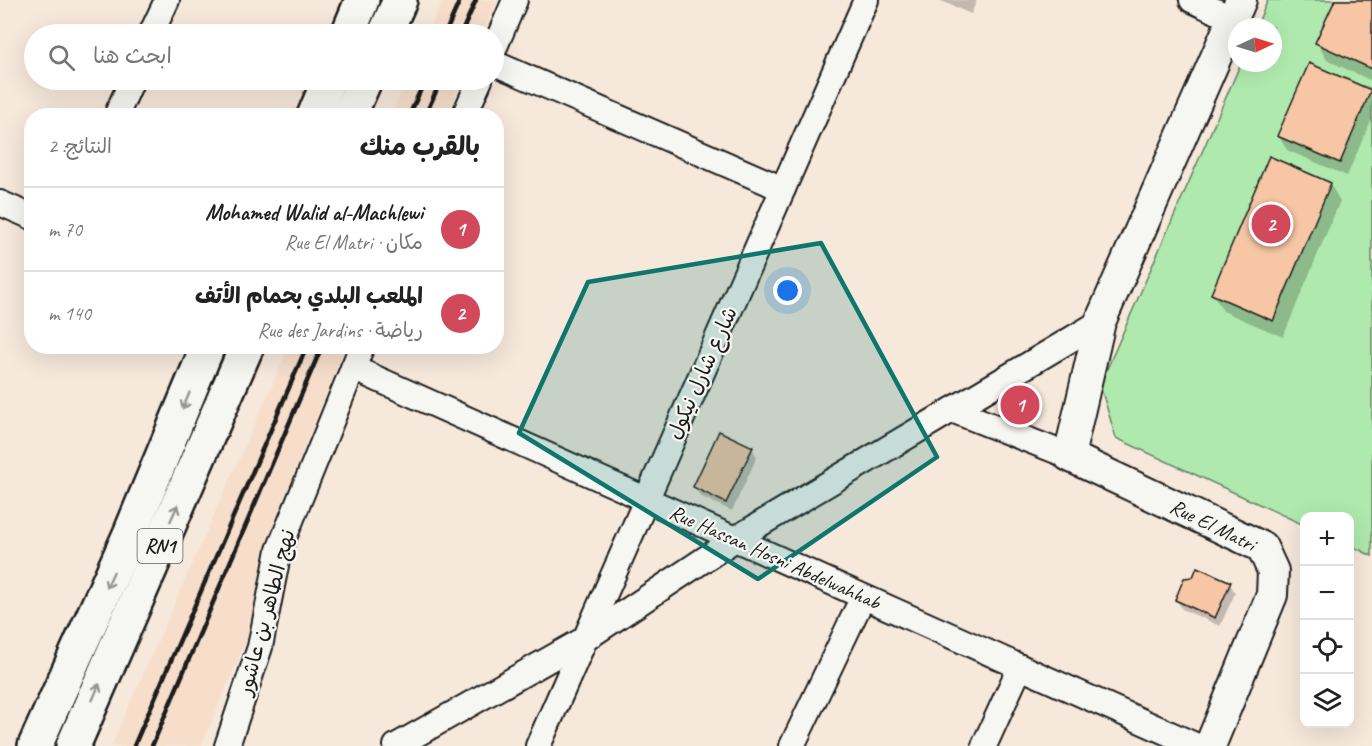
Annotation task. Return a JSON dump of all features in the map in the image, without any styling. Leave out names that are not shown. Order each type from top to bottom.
[{"type":"highway","points":[[352,24],[361,0]]},
{"type":"highway","points":[[389,24],[400,0]]},
{"type":"highway","points":[[317,108],[325,90]]},
{"type":"highway","points":[[353,108],[361,90]]},
{"type":"highway","name":"RN1","points":[[35,746],[130,534],[205,354]]},
{"type":"highway","name":"RN1","points":[[73,746],[244,354]]},
{"type":"street","points":[[156,24],[167,0]]},
{"type":"street","points":[[504,26],[515,0]]},
{"type":"street","name":"شارع شارل نيكول","points":[[538,746],[866,0]]},
{"type":"street","points":[[952,410],[1069,456],[1100,322],[1237,9],[1192,0]]},
{"type":"street","points":[[504,67],[783,189]]},
{"type":"street","points":[[120,108],[128,90]]},
{"type":"street","points":[[468,108],[476,90]]},
{"type":"street","points":[[0,203],[24,214]]},
{"type":"street","points":[[396,746],[585,639],[735,539],[1100,322]]},
{"type":"street","name":"Rue Hassan Hosni Abdelwahhab","points":[[357,357],[646,499],[1197,746]]},
{"type":"street","name":"نهج الطاهر بن عاشور","points":[[227,746],[260,647],[279,550],[357,357]]},
{"type":"street","name":"Rue El Matri","points":[[1069,456],[1262,547],[1273,571],[1272,595],[1210,746]]},
{"type":"street","points":[[792,746],[863,597]]},
{"type":"street","points":[[984,746],[1020,667]]},
{"type":"highlighted area","points":[[821,243],[937,457],[758,579],[519,433],[588,282]]},
{"type":"shaded area","points":[[443,0],[498,0],[487,24],[432,24]]},
{"type":"shaded area","points":[[402,90],[458,90],[450,108],[394,108]]},
{"type":"shaded area","points":[[286,354],[342,354],[270,532],[247,639],[201,746],[111,746]]},
{"type":"green space","points":[[1268,0],[1372,0],[1372,556],[1354,547],[1354,512],[1300,512],[1300,523],[1116,438],[1100,385],[1237,72],[1282,72],[1282,18],[1260,18]]},
{"type":"building","points":[[1335,0],[1372,0],[1372,69],[1315,43]]},
{"type":"building","points":[[1309,63],[1371,90],[1340,163],[1277,136]]},
{"type":"building","points":[[1269,156],[1331,183],[1273,321],[1211,294]]},
{"type":"building","points":[[719,431],[753,447],[726,503],[693,487]]},
{"type":"building","points":[[1197,567],[1231,582],[1215,618],[1175,600],[1184,578],[1193,577]]},
{"type":"railway","points":[[449,24],[460,0]]},
{"type":"railway","points":[[465,24],[476,0]]},
{"type":"railway","points":[[413,108],[421,90]]},
{"type":"railway","points":[[429,108],[437,90]]},
{"type":"railway","points":[[134,746],[304,354]]},
{"type":"railway","points":[[152,746],[319,354]]},
{"type":"place","name":"الملعب البلدي بحمام الأتف","points":[[1271,224]]},
{"type":"place","name":"Mohamed Walid al-Machlewi","points":[[1020,405]]}]
